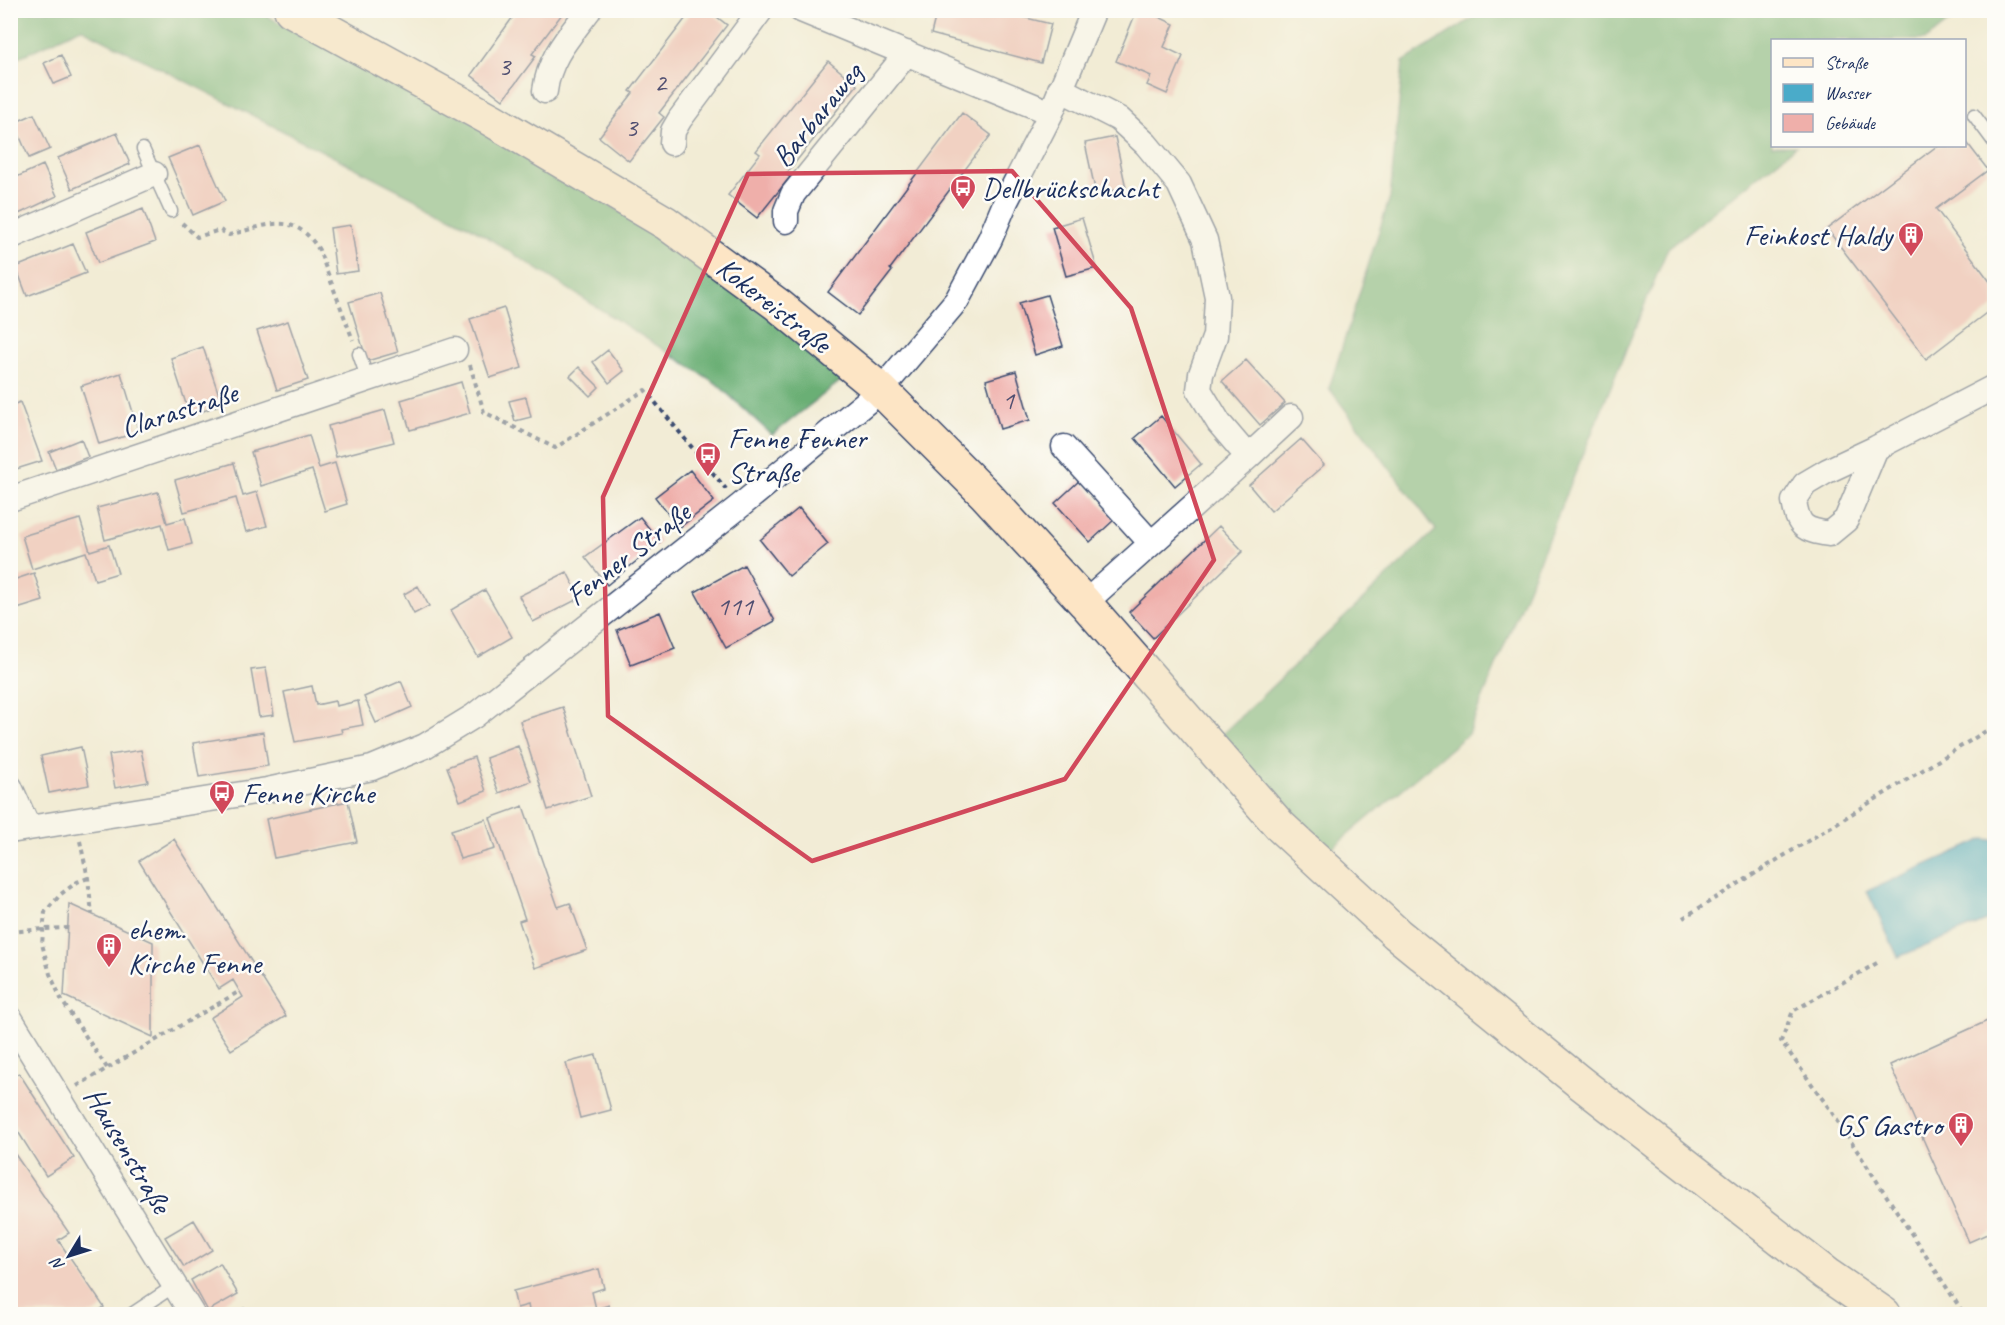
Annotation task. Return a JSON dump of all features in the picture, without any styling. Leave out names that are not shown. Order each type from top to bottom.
[{"type":"main road","name":"Kokereistraße","points":[[291,10],[492,120],[666,223],[778,305],[881,390],[985,494],[1086,603],[1281,827],[1397,934],[1578,1081],[1826,1274],[1884,1314]]},
{"type":"street","points":[[545,91],[547,75],[552,62],[589,10]]},
{"type":"street","points":[[672,143],[673,131],[680,119],[761,10]]},
{"type":"street","points":[[801,10],[1050,113]]},
{"type":"street","name":"Fenner Straße","points":[[19,829],[267,790],[372,768],[425,746],[474,716],[740,506],[881,390],[957,300],[990,239],[1006,201],[1050,113],[1094,10]]},
{"type":"street","name":"Barbaraweg","points":[[786,221],[786,211],[793,194],[907,53]]},
{"type":"street","points":[[1060,89],[1119,119],[1146,144],[1179,184],[1205,240],[1217,297],[1215,336],[1199,390],[1220,423],[1248,457]]},
{"type":"street","points":[[10,237],[154,174]]},
{"type":"street","name":"Clarastraße","points":[[10,500],[455,350]]},
{"type":"street","points":[[1876,448],[1995,387]]},
{"type":"street","points":[[1096,593],[1291,417]]},
{"type":"street","points":[[1064,447],[1152,543]]},
{"type":"street","points":[[10,787],[19,829]]},
{"type":"street","name":"Hausenstraße","points":[[10,1018],[192,1314]]},
{"type":"lane","points":[[1974,115],[1995,141]]},
{"type":"lane","points":[[143,150],[171,211]]},
{"type":"lane","points":[[359,354],[368,381]]},
{"type":"lane","points":[[132,1314],[174,1286]]},
{"type":"path","points":[[171,211],[197,237],[220,230],[229,235],[250,228],[282,223],[290,224],[311,237],[319,250],[359,354]]},
{"type":"path","points":[[455,350],[467,356],[484,412],[555,448],[645,390],[740,506]]},
{"type":"path","points":[[1683,918],[1995,726]]},
{"type":"path","points":[[75,820],[88,878],[92,914]]},
{"type":"path","points":[[88,878],[77,882],[61,894],[45,912],[42,944],[50,974],[62,1001],[107,1068]]},
{"type":"path","points":[[10,932],[68,928]]},
{"type":"path","points":[[1877,963],[1793,1011],[1781,1041],[1831,1111],[1964,1314]]},
{"type":"path","points":[[58,1096],[240,992]]},
{"type":"highlighted area","points":[[1012,171],[1131,308],[1214,560],[1065,779],[812,861],[608,716],[603,497],[748,174]]},
{"type":"green space","points":[[10,11],[257,11],[490,131],[660,236],[774,316],[843,379],[772,435],[716,383],[471,227],[81,28],[11,61]]},
{"type":"green space","points":[[1484,11],[1963,11],[1927,39],[1771,39],[1771,147],[1795,147],[1668,248],[1468,734],[1330,850],[1218,738],[1436,530],[1329,388],[1390,197],[1403,62]]},
{"type":"water","points":[[1984,839],[1994,840],[1994,918],[1898,957],[1867,891]]},
{"type":"building","points":[[518,10],[565,10],[532,54],[536,56],[503,100],[471,75]]},
{"type":"building","points":[[692,10],[708,10],[727,25],[659,113],[664,117],[629,161],[599,137],[633,93],[630,91]]},
{"type":"building","points":[[880,10],[895,10],[893,16]]},
{"type":"building","points":[[937,10],[994,10],[1051,24],[1041,63],[931,34]]},
{"type":"building","points":[[1137,10],[1144,10],[1174,24],[1164,47],[1183,56],[1167,94],[1147,85],[1151,76],[1116,61]]},
{"type":"building","points":[[61,55],[71,77],[54,84],[44,63]]},
{"type":"building","points":[[828,61],[857,85],[786,174],[790,177],[757,218],[728,195],[760,154],[756,151]]},
{"type":"building","points":[[962,113],[991,135],[858,315],[828,292]]},
{"type":"building","points":[[34,114],[50,149],[29,158],[14,123]]},
{"type":"building","points":[[117,133],[130,164],[72,189],[58,158]]},
{"type":"building","points":[[1115,137],[1126,188],[1096,194],[1085,143]]},
{"type":"building","name":"Feinkost Haldy","points":[[1966,141],[1988,170],[1936,209],[1994,287],[1994,307],[1926,359],[1827,229],[1936,147],[1966,147]]},
{"type":"building","points":[[200,145],[225,201],[193,215],[168,158]]},
{"type":"building","points":[[43,165],[57,196],[10,218],[10,180]]},
{"type":"building","points":[[143,209],[155,242],[98,263],[86,232]]},
{"type":"building","points":[[1082,218],[1097,268],[1066,276],[1052,227]]},
{"type":"building","points":[[351,225],[358,271],[336,274],[330,228]]},
{"type":"building","points":[[73,244],[86,273],[27,296],[16,267]]},
{"type":"building","points":[[380,293],[398,352],[367,361],[349,302]]},
{"type":"building","points":[[1047,295],[1063,346],[1035,355],[1019,303]]},
{"type":"building","points":[[504,308],[522,368],[490,378],[470,319]]},
{"type":"building","points":[[288,321],[308,380],[277,390],[257,331]]},
{"type":"building","points":[[203,347],[222,404],[190,416],[171,358]]},
{"type":"building","points":[[608,350],[624,371],[609,383],[593,362]]},
{"type":"building","points":[[1246,360],[1285,403],[1260,425],[1222,381]]},
{"type":"building","points":[[579,367],[599,387],[590,396],[570,376]]},
{"type":"building","points":[[1016,371],[1030,420],[1000,429],[986,380]]},
{"type":"building","points":[[121,373],[139,432],[99,444],[81,386]]},
{"type":"building","points":[[461,382],[470,413],[410,430],[401,400]]},
{"type":"building","points":[[526,397],[531,417],[515,421],[509,401]]},
{"type":"building","points":[[20,402],[42,461],[10,471],[10,406]]},
{"type":"building","points":[[385,410],[394,442],[336,457],[328,426]]},
{"type":"building","points":[[1161,416],[1201,464],[1175,486],[1135,438]]},
{"type":"building","points":[[309,435],[319,468],[335,463],[347,504],[325,511],[312,470],[261,486],[251,452]]},
{"type":"building","points":[[81,439],[88,457],[56,469],[49,452]]},
{"type":"building","points":[[1301,439],[1324,465],[1271,511],[1249,485]]},
{"type":"building","points":[[234,463],[243,496],[257,492],[267,526],[246,532],[236,498],[184,512],[175,480]]},
{"type":"building","points":[[690,470],[714,501],[679,528],[655,497]]},
{"type":"building","points":[[1080,480],[1115,519],[1090,542],[1055,503]]},
{"type":"building","points":[[158,492],[167,523],[185,518],[192,544],[169,550],[162,524],[105,540],[97,508]]},
{"type":"building","points":[[799,508],[828,544],[789,576],[760,540]]},
{"type":"building","points":[[640,517],[660,542],[607,585],[585,557]]},
{"type":"building","points":[[80,519],[90,551],[109,545],[118,573],[95,580],[86,552],[32,569],[22,536]]},
{"type":"building","points":[[1219,526],[1243,551],[1153,638],[1129,612]]},
{"type":"building","points":[[744,565],[775,621],[726,648],[695,592]]},
{"type":"building","points":[[567,572],[580,598],[533,622],[519,596]]},
{"type":"building","points":[[34,573],[43,601],[17,609],[10,589],[10,575],[13,580]]},
{"type":"building","points":[[418,586],[429,606],[414,614],[404,594]]},
{"type":"building","points":[[485,590],[512,637],[478,657],[451,610]]},
{"type":"building","points":[[660,612],[675,648],[631,665],[617,630]]},
{"type":"building","points":[[266,668],[274,715],[259,717],[251,670]]},
{"type":"building","points":[[401,681],[412,707],[376,723],[364,697]]},
{"type":"building","points":[[312,686],[316,705],[335,701],[336,706],[358,701],[363,725],[341,729],[342,733],[295,742],[284,692]]},
{"type":"building","points":[[563,707],[591,796],[548,810],[520,721]]},
{"type":"building","points":[[263,732],[268,766],[199,777],[193,743]]},
{"type":"building","points":[[518,746],[531,781],[499,793],[486,758]]},
{"type":"building","points":[[81,747],[89,785],[49,793],[41,756]]},
{"type":"building","points":[[141,750],[148,782],[115,788],[109,755]]},
{"type":"building","points":[[474,757],[486,791],[460,801],[447,767]]},
{"type":"building","points":[[348,801],[357,842],[274,858],[266,819]]},
{"type":"building","points":[[523,806],[558,907],[570,903],[587,950],[535,968],[519,921],[525,919],[490,818]]},
{"type":"building","points":[[486,819],[495,849],[460,859],[451,830]]},
{"type":"building","points":[[174,839],[286,1016],[231,1050],[210,1018],[243,997],[233,980],[219,989],[139,861]]},
{"type":"building","name":"ehem. Kirche Fenne","points":[[69,904],[153,942],[153,1037],[64,996]]},
{"type":"building","name":"GS Gastro","points":[[1994,1018],[1994,1231],[1969,1242],[1890,1065]]},
{"type":"building","points":[[596,1055],[611,1110],[580,1118],[566,1063]]},
{"type":"building","points":[[19,1073],[74,1158],[46,1176],[10,1119],[10,1078]]},
{"type":"building","points":[[10,1147],[69,1233],[58,1240],[104,1307],[94,1314],[10,1314]]},
{"type":"building","points":[[194,1220],[212,1250],[184,1267],[165,1237]]},
{"type":"building","points":[[220,1263],[238,1294],[208,1311],[191,1280]]},
{"type":"building","points":[[599,1269],[604,1288],[592,1292],[596,1309],[609,1305],[611,1314],[530,1314],[528,1305],[517,1308],[513,1291]]},
{"type":"building","points":[[244,1308],[248,1314],[234,1314]]},
{"type":"place","name":"Dellbrückschacht","points":[[963,211]]},
{"type":"place","name":"Feinkost Haldy","points":[[1911,258]]},
{"type":"place","name":"Fenne Fenner Straße","points":[[708,478]]},
{"type":"place","name":"Fenne Kirche","points":[[222,816]]},
{"type":"place","name":"ehem. Kirche Fenne","points":[[109,969]]},
{"type":"place","name":"GS Gastro","points":[[1961,1148]]}]
